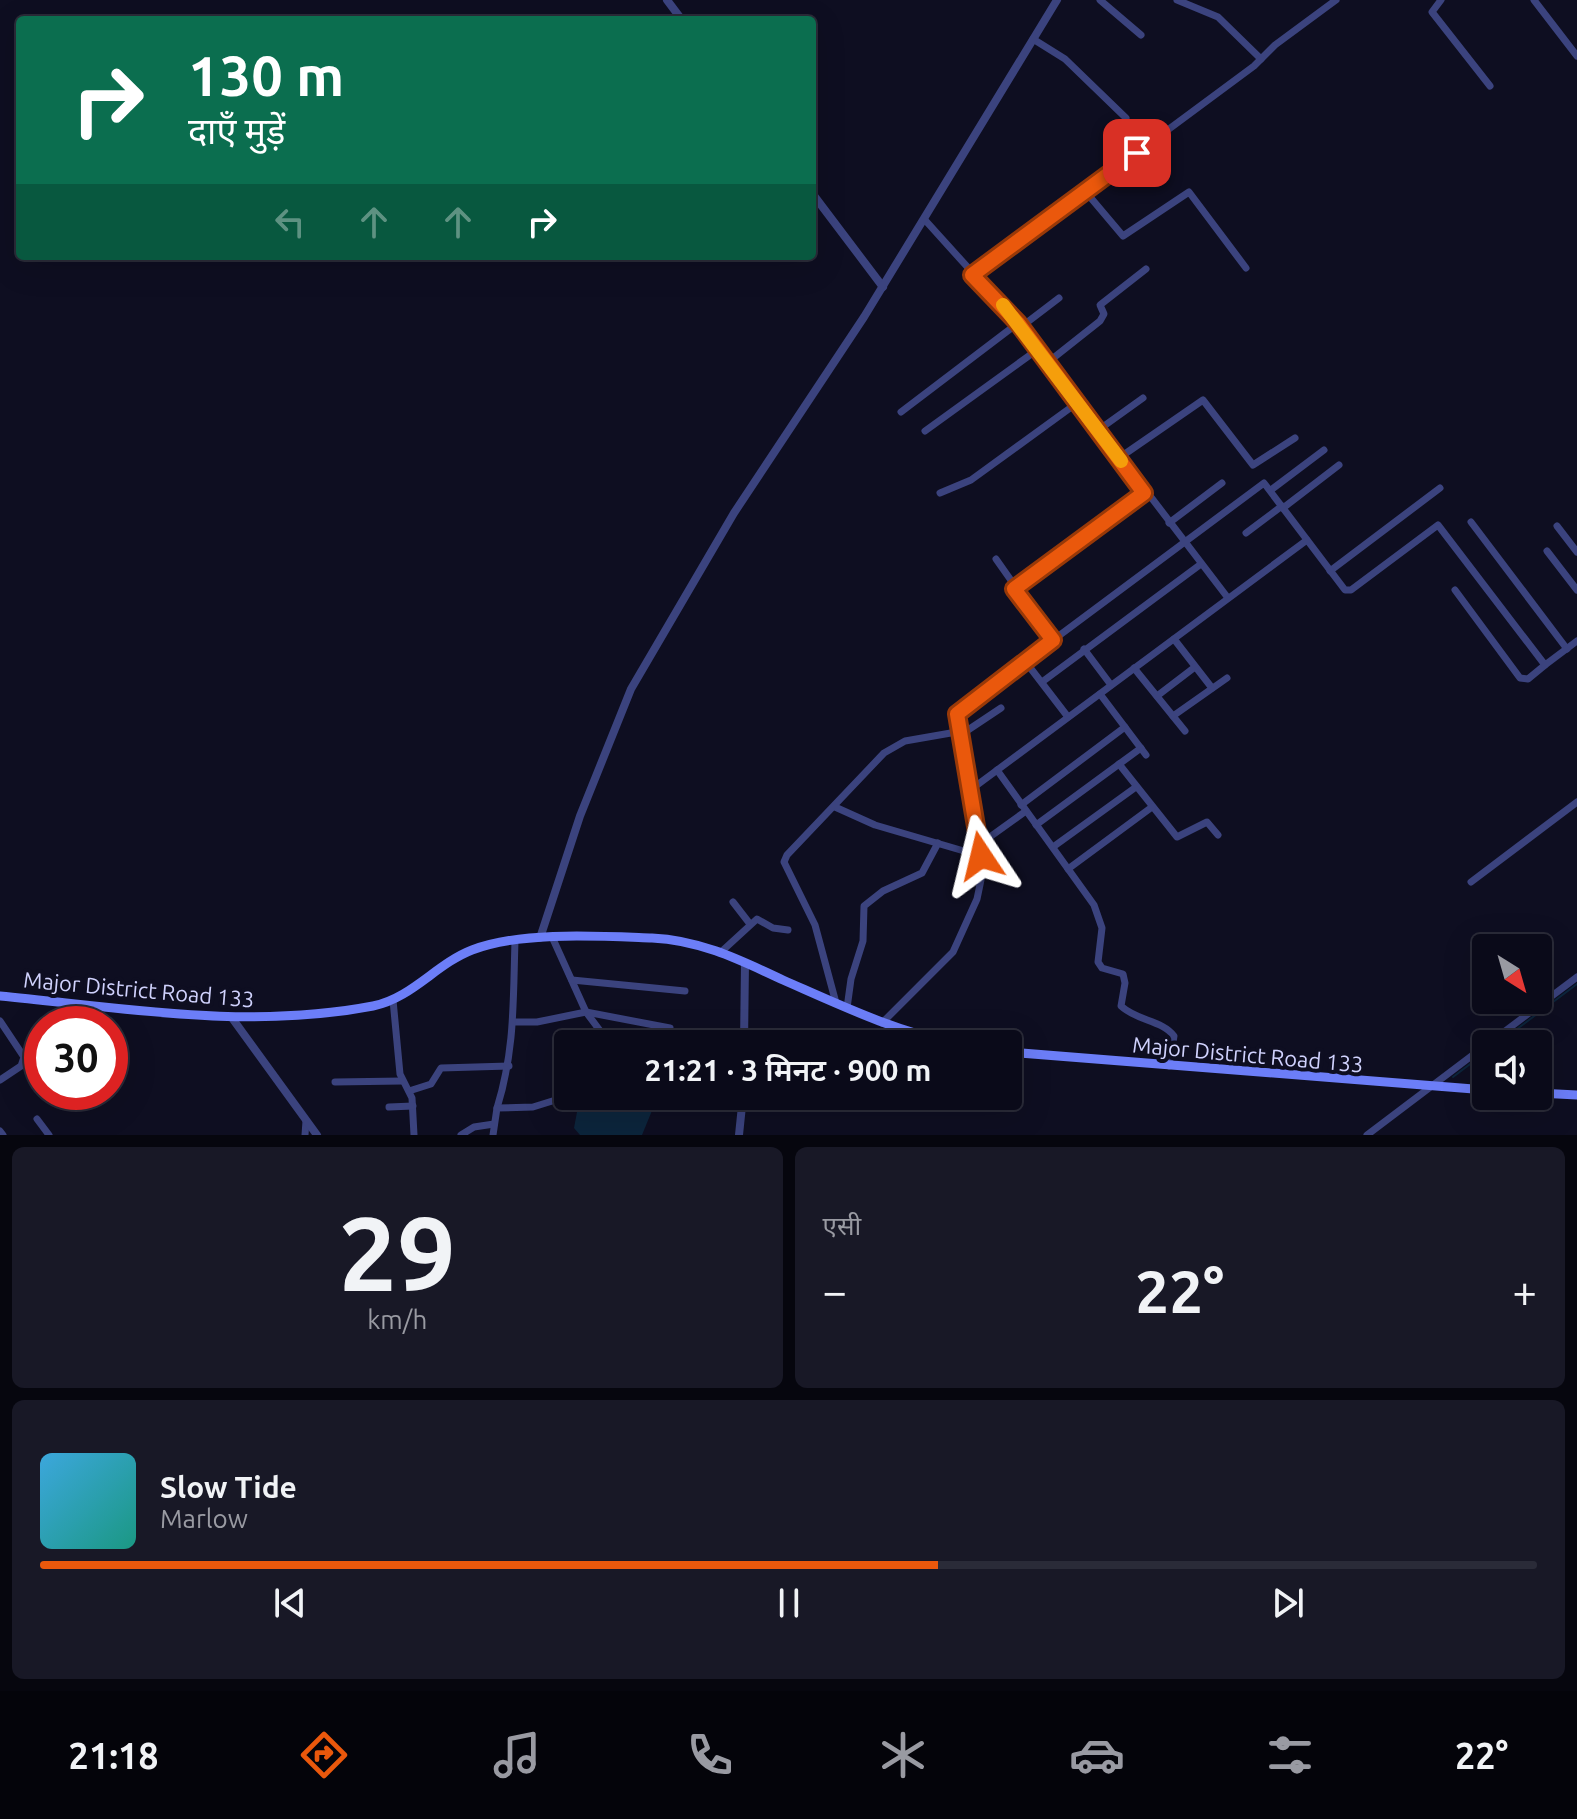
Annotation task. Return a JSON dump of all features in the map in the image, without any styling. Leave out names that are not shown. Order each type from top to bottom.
[{"type":"main road","name":"Major District Road 133","points":[[0,996],[232,1018],[324,1013],[393,1000],[470,951],[515,941],[540,938],[665,939],[721,952],[882,1023],[907,1030]]},
{"type":"main road","name":"Major District Road 133","points":[[1022,1053],[1472,1089]]},
{"type":"main road","points":[[1552,1094],[1577,1095]]},
{"type":"street","points":[[540,938],[580,816],[626,699],[734,513],[883,287],[1057,0]]},
{"type":"street","points":[[1100,0],[1141,35]]},
{"type":"street","points":[[1177,0],[1218,17],[1261,59]]},
{"type":"street","points":[[972,275],[1261,59],[1324,3],[1336,0]]},
{"type":"street","points":[[1441,0],[1432,12],[1490,86]]},
{"type":"street","points":[[1534,0],[1577,56]]},
{"type":"street","points":[[1033,39],[1065,59],[1126,118]]},
{"type":"street","points":[[1085,191],[1123,236],[1189,192],[1246,268]]},
{"type":"street","points":[[816,198],[883,287]]},
{"type":"street","points":[[925,220],[1019,325],[1144,493],[1228,598]]},
{"type":"street","points":[[1047,363],[1100,321],[1104,314],[1100,305],[1146,269]]},
{"type":"street","points":[[901,412],[1059,298]]},
{"type":"street","points":[[925,431],[1037,350]]},
{"type":"street","points":[[1097,431],[1143,398]]},
{"type":"street","points":[[1119,458],[1203,400],[1253,465],[1295,438]]},
{"type":"street","points":[[940,493],[971,480],[1077,403]]},
{"type":"street","points":[[1271,490],[1324,450]]},
{"type":"street","points":[[1246,533],[1339,465]]},
{"type":"street","points":[[1169,523],[1222,483]]},
{"type":"street","points":[[882,1023],[953,952],[977,899],[981,856],[956,720],[962,707],[1262,484],[1271,490],[1345,590],[1351,590],[1438,525],[1545,665]]},
{"type":"street","points":[[1330,571],[1440,488]]},
{"type":"street","points":[[1014,589],[1144,493]]},
{"type":"street","points":[[1471,522],[1567,649]]},
{"type":"street","points":[[1557,526],[1577,552]]},
{"type":"street","points":[[969,791],[1307,540]]},
{"type":"street","points":[[1547,551],[1577,590]]},
{"type":"street","points":[[996,559],[1014,589],[1053,640]]},
{"type":"street","points":[[1042,682],[1201,564]]},
{"type":"street","points":[[1455,590],[1520,678],[1528,679],[1577,641]]},
{"type":"street","points":[[1174,639],[1212,688]]},
{"type":"street","points":[[1084,649],[1111,685]]},
{"type":"street","points":[[1025,661],[1068,717]]},
{"type":"street","points":[[1157,696],[1195,667]]},
{"type":"street","points":[[1134,668],[1185,731]]},
{"type":"street","points":[[1173,716],[1227,678]]},
{"type":"street","points":[[1036,825],[1119,764],[1144,751],[1100,694]]},
{"type":"street","points":[[836,1003],[815,925],[784,862],[884,753],[905,741],[974,727],[1001,708]]},
{"type":"street","points":[[980,844],[1125,727]]},
{"type":"street","points":[[1119,764],[1177,837],[1207,822],[1218,835]]},
{"type":"street","points":[[997,770],[1098,916],[1102,928],[1098,962],[1102,968],[1123,974],[1125,983],[1121,1006],[1143,1022],[1166,1026],[1174,1036],[1169,1066]]},
{"type":"street","points":[[1053,847],[1136,787]]},
{"type":"street","points":[[1471,882],[1577,802]]},
{"type":"street","points":[[835,807],[875,825],[981,856]]},
{"type":"street","points":[[1068,869],[1152,807]]},
{"type":"street","points":[[847,1008],[851,979],[863,941],[864,906],[883,891],[922,873],[938,843]]},
{"type":"street","points":[[733,902],[750,924]]},
{"type":"street","points":[[721,952],[750,924],[761,919],[773,928],[788,930]]},
{"type":"street","points":[[553,939],[586,1012],[600,1030]]},
{"type":"street","points":[[493,1135],[509,1066],[515,1022],[515,941]]},
{"type":"street","points":[[744,1030],[745,963]]},
{"type":"street","points":[[1507,1030],[1577,977]]},
{"type":"street","points":[[572,980],[685,991]]},
{"type":"street","points":[[393,1000],[402,1081],[413,1106],[414,1135]]},
{"type":"street","points":[[515,1022],[537,1022],[586,1012],[670,1028]]},
{"type":"street","points":[[232,1018],[317,1135]]},
{"type":"street","points":[[0,1021],[24,1057],[21,1066],[0,1080]]},
{"type":"street","points":[[1367,1135],[1472,1056]]},
{"type":"street","points":[[409,1091],[431,1084],[441,1068],[509,1066]]},
{"type":"street","points":[[335,1082],[402,1081]]},
{"type":"street","points":[[497,1108],[533,1107],[554,1100]]},
{"type":"street","points":[[389,1107],[413,1106]]},
{"type":"street","points":[[739,1135],[742,1110]]},
{"type":"street","points":[[37,1119],[49,1135]]},
{"type":"street","points":[[305,1135],[306,1121]]},
{"type":"street","points":[[461,1135],[474,1127],[494,1124]]},
{"type":"water","points":[[577,1110],[652,1110],[642,1135],[580,1135],[574,1128]]},
{"type":"waterway","points":[[1516,1030],[1577,984]]},
{"type":"waterway","points":[[1453,1077],[1472,1063]]},
{"type":"slow traffic","points":[[1003,305],[1121,461]]},
{"type":"route","points":[[981,856],[957,714],[962,707],[1053,640],[1014,589],[1144,493],[1018,323],[994,294],[972,275],[1137,153]]}]
